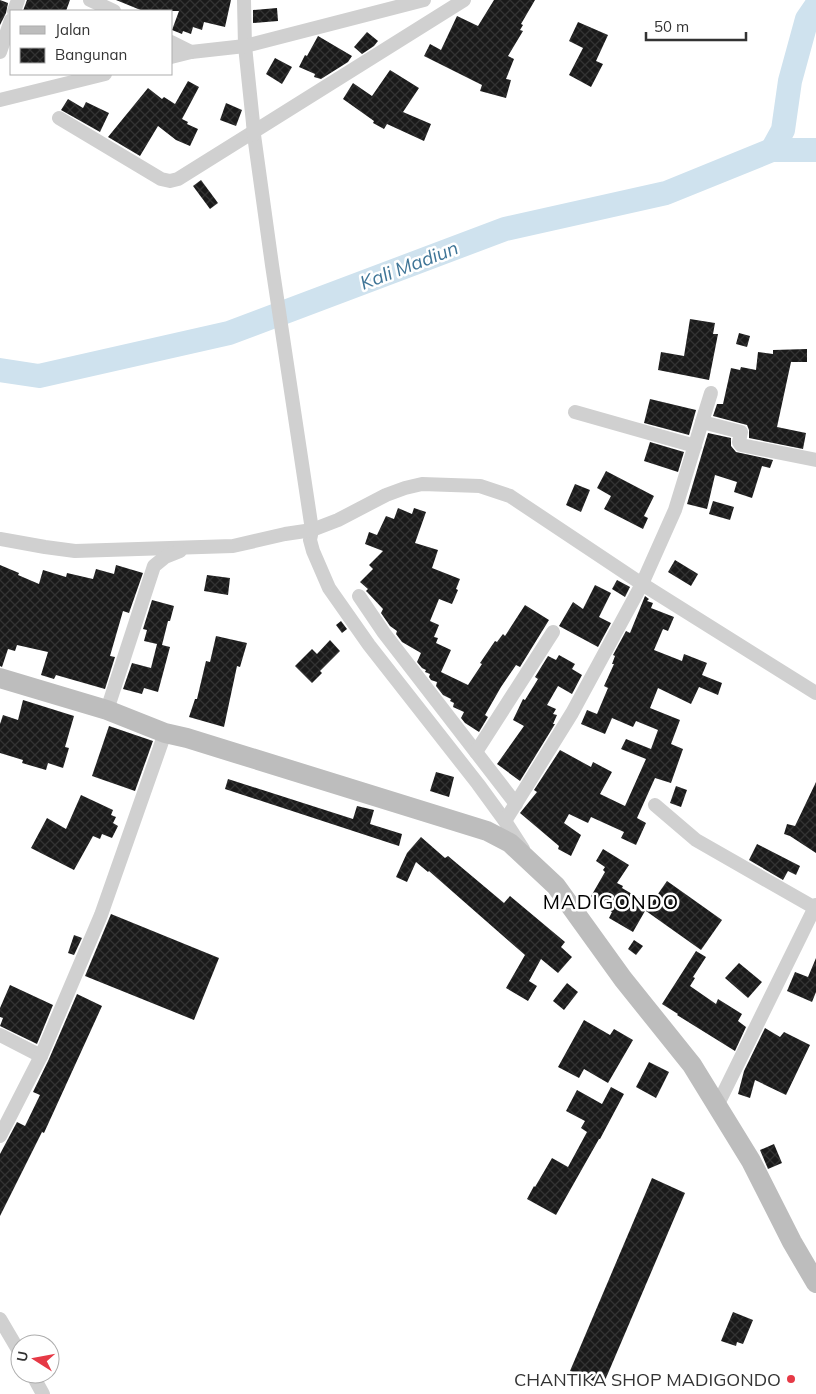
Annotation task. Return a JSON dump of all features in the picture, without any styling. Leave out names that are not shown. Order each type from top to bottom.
[{"type":"main road","points":[[0,678],[107,710],[165,733],[487,831],[510,843],[556,886],[623,979],[692,1065],[751,1161],[792,1242],[816,1283]]},
{"type":"street","points":[[90,0],[112,10]]},
{"type":"street","points":[[244,0],[244,46],[254,129],[289,383],[312,530],[310,540],[313,552],[329,588],[505,821],[530,860]]},
{"type":"street","points":[[172,57],[190,52],[244,46],[424,0]]},
{"type":"street","points":[[59,118],[161,179],[170,181],[178,179],[464,0]]},
{"type":"street","points":[[0,52],[10,23]]},
{"type":"street","points":[[172,43],[190,52]]},
{"type":"street","points":[[0,100],[101,75]]},
{"type":"street","points":[[505,821],[572,713],[642,584],[675,510],[711,393]]},
{"type":"street","points":[[575,412],[695,446]]},
{"type":"street","points":[[702,422],[741,432],[739,442],[741,444],[816,460]]},
{"type":"street","points":[[0,539],[75,551],[233,546],[312,530],[338,520],[405,488],[422,484],[480,486],[510,496],[642,584],[816,693]]},
{"type":"street","points":[[107,710],[154,566],[165,557],[190,547]]},
{"type":"street","points":[[359,596],[516,804]]},
{"type":"street","points":[[476,752],[553,632]]},
{"type":"street","points":[[0,1136],[41,1056],[101,916],[165,733]]},
{"type":"street","points":[[655,805],[696,840],[816,907],[717,1106]]},
{"type":"street","points":[[0,1035],[41,1056]]},
{"type":"street","points":[[0,1319],[10,1336]]},
{"type":"building","points":[[0,0],[8,3],[6,13],[0,25]]},
{"type":"building","points":[[27,0],[70,0],[66,10],[23,10]]},
{"type":"building","points":[[116,0],[231,0],[225,27],[204,22],[202,30],[193,27],[191,34],[183,31],[182,34],[172,30],[179,11],[141,10]]},
{"type":"building","points":[[494,0],[535,0],[521,24],[523,25],[520,30],[523,31],[508,56],[514,59],[506,79],[511,80],[506,98],[480,91],[482,85],[424,56],[430,44],[441,50],[457,16],[478,26]]},
{"type":"building","points":[[277,8],[278,21],[253,23],[253,10]]},
{"type":"building","points":[[578,22],[608,35],[596,61],[603,64],[591,87],[569,75],[583,48],[569,41]]},
{"type":"building","points":[[367,32],[378,41],[362,54],[354,47]]},
{"type":"building","points":[[318,36],[352,56],[348,62],[321,79],[314,77],[315,74],[299,67]]},
{"type":"building","points":[[275,58],[292,67],[282,84],[266,74]]},
{"type":"building","points":[[390,70],[419,88],[403,112],[431,124],[424,141],[387,124],[384,129],[373,123],[374,121],[343,99],[353,83],[372,96]]},
{"type":"building","points":[[188,81],[199,87],[182,119],[188,122],[187,124],[198,129],[190,146],[176,140],[158,126],[140,156],[108,137],[148,88],[162,99],[164,97],[175,104]]},
{"type":"building","points":[[68,99],[83,108],[86,102],[109,113],[100,132],[61,110]]},
{"type":"building","points":[[226,103],[242,110],[236,126],[220,120]]},
{"type":"building","points":[[201,180],[218,203],[210,209],[193,186]]},
{"type":"building","points":[[690,319],[715,323],[713,334],[718,334],[709,380],[658,370],[661,352],[684,356]]},
{"type":"building","points":[[739,333],[750,336],[747,347],[736,344]]},
{"type":"building","points":[[807,349],[807,362],[791,362],[777,427],[806,433],[803,449],[749,438],[747,425],[713,416],[717,404],[723,404],[731,368],[740,370],[741,367],[756,370],[758,352],[773,354],[773,350]]},
{"type":"building","points":[[650,399],[696,410],[689,435],[644,423]]},
{"type":"building","points":[[708,433],[731,438],[731,446],[736,452],[773,460],[770,468],[762,466],[752,498],[734,492],[737,482],[715,475],[707,509],[687,504]]},
{"type":"building","points":[[650,442],[684,452],[678,472],[644,461]]},
{"type":"building","points":[[606,471],[654,496],[644,516],[648,518],[643,529],[604,509],[611,496],[597,488]]},
{"type":"building","points":[[575,484],[590,490],[581,512],[566,505]]},
{"type":"building","points":[[713,501],[734,507],[730,520],[709,514]]},
{"type":"building","points":[[398,508],[412,514],[414,508],[426,512],[415,543],[438,550],[432,568],[460,579],[452,604],[439,599],[430,621],[439,625],[434,637],[438,638],[436,643],[451,650],[441,672],[468,685],[495,641],[497,642],[503,634],[505,636],[525,605],[549,620],[520,667],[516,665],[501,687],[485,715],[488,717],[479,732],[461,718],[464,712],[453,707],[454,703],[450,701],[451,699],[443,695],[436,686],[437,682],[431,680],[430,674],[425,672],[426,670],[417,662],[421,653],[402,642],[396,634],[397,631],[390,626],[381,613],[383,609],[366,591],[368,589],[360,582],[373,569],[369,565],[383,551],[365,544],[369,532],[377,535],[386,516],[394,519]]},
{"type":"building","points":[[675,560],[698,574],[691,586],[668,572]]},
{"type":"building","points":[[0,565],[39,584],[43,570],[66,577],[67,573],[93,579],[96,569],[114,574],[116,565],[143,573],[129,613],[123,611],[110,656],[115,657],[105,689],[56,675],[54,679],[41,675],[48,652],[17,645],[15,651],[8,649],[2,667],[0,666]]},
{"type":"building","points":[[207,575],[230,578],[228,595],[204,591]]},
{"type":"building","points":[[617,580],[630,587],[625,597],[612,589]]},
{"type":"building","points":[[595,585],[611,593],[599,617],[611,623],[598,647],[559,626],[573,602],[583,609]]},
{"type":"building","points":[[645,596],[649,599],[647,601],[653,603],[651,608],[674,617],[668,631],[663,629],[654,650],[682,661],[684,654],[707,663],[702,675],[722,683],[718,695],[699,687],[691,704],[658,688],[650,708],[680,720],[671,744],[683,749],[671,783],[655,778],[637,818],[646,823],[636,845],[621,838],[624,832],[591,817],[588,823],[569,814],[564,823],[581,835],[571,856],[558,849],[559,846],[520,813],[537,792],[534,790],[560,750],[591,767],[593,762],[612,772],[600,794],[625,806],[646,759],[621,749],[626,739],[651,749],[658,730],[636,721],[633,727],[612,718],[605,734],[581,724],[587,710],[597,714],[608,688],[604,686],[614,664],[612,664],[615,656],[613,655],[626,631],[630,633]]},
{"type":"building","points":[[152,600],[174,606],[162,645],[170,647],[158,692],[144,688],[142,694],[123,689],[132,663],[151,668],[157,644],[144,641],[147,630],[143,629]]},
{"type":"building","points":[[341,621],[347,629],[342,633],[336,625]]},
{"type":"building","points":[[216,636],[247,643],[240,667],[237,666],[224,727],[189,717],[195,699],[197,699],[206,661],[210,662]]},
{"type":"building","points":[[330,640],[340,651],[320,671],[322,673],[312,683],[295,666],[312,649],[317,654]]},
{"type":"building","points":[[559,655],[575,664],[572,669],[582,675],[572,694],[558,686],[547,705],[556,709],[553,714],[557,715],[553,724],[555,724],[520,781],[497,764],[524,726],[513,720],[523,699],[525,700],[538,679],[535,677],[548,656],[556,660]]},
{"type":"building","points":[[23,700],[74,716],[65,747],[69,748],[63,768],[48,763],[46,770],[22,763],[23,760],[0,753],[0,724],[3,715],[18,720]]},
{"type":"building","points":[[109,726],[153,741],[135,791],[92,776]]},
{"type":"building","points":[[436,772],[454,777],[449,797],[430,791]]},
{"type":"building","points":[[228,779],[353,819],[357,806],[374,810],[370,824],[402,834],[399,846],[225,789]]},
{"type":"building","points":[[816,782],[816,853],[784,834],[787,824],[795,826]]},
{"type":"building","points":[[676,786],[687,790],[681,807],[670,803]]},
{"type":"building","points":[[81,795],[113,810],[111,815],[116,817],[113,823],[118,826],[112,838],[102,834],[100,839],[93,836],[74,870],[31,848],[47,818],[66,829]]},
{"type":"building","points":[[421,837],[445,858],[448,856],[504,903],[510,896],[565,942],[561,947],[572,957],[558,973],[541,959],[529,981],[537,986],[528,1001],[506,988],[525,955],[429,871],[416,862],[407,882],[396,877],[407,853]]},
{"type":"building","points":[[757,844],[800,866],[796,875],[788,871],[783,880],[749,860]]},
{"type":"building","points":[[603,849],[629,865],[617,883],[649,904],[633,932],[609,918],[612,912],[590,898],[605,872],[603,870],[605,867],[596,861]]},
{"type":"building","points":[[667,881],[722,920],[701,950],[646,911]]},
{"type":"building","points":[[111,914],[219,958],[194,1020],[85,976]]},
{"type":"building","points":[[74,935],[82,938],[74,955],[68,953]]},
{"type":"building","points":[[634,940],[643,946],[636,955],[628,949]]},
{"type":"building","points":[[696,951],[706,957],[693,977],[695,978],[690,986],[716,1004],[718,999],[742,1014],[738,1021],[746,1027],[735,1051],[662,1004]]},
{"type":"building","points":[[816,958],[816,992],[812,1002],[787,991],[795,972],[808,977]]},
{"type":"building","points":[[739,963],[762,982],[748,998],[725,978]]},
{"type":"building","points":[[567,983],[578,992],[564,1010],[553,1001]]},
{"type":"building","points":[[10,985],[53,1005],[37,1044],[0,1026],[3,1018],[0,1017],[0,1008]]},
{"type":"building","points":[[77,994],[102,1006],[44,1133],[42,1132],[0,1216],[0,1154],[17,1122],[25,1126],[40,1095],[33,1092]]},
{"type":"building","points":[[584,1020],[610,1035],[614,1029],[633,1040],[608,1083],[584,1069],[579,1078],[558,1067]]},
{"type":"building","points":[[765,1028],[780,1037],[784,1032],[810,1045],[786,1095],[755,1080],[750,1098],[738,1094],[744,1071]]},
{"type":"building","points":[[649,1062],[669,1072],[656,1098],[636,1087]]},
{"type":"building","points":[[611,1087],[624,1094],[556,1215],[527,1199],[552,1158],[568,1167],[587,1132],[581,1128],[585,1121],[566,1111],[577,1090],[602,1104]]},
{"type":"building","points":[[774,1144],[782,1163],[768,1169],[760,1150]]},
{"type":"building","points":[[652,1178],[685,1193],[603,1385],[570,1371]]},
{"type":"building","points":[[733,1312],[753,1320],[743,1344],[737,1342],[736,1346],[721,1341]]},
{"type":"waterway","points":[[772,150],[783,130],[790,81],[807,19],[816,6]]},
{"type":"waterway","name":"Kali Madiun","points":[[0,370],[39,376],[229,333],[505,229],[666,193],[772,150],[816,150]]},
{"type":"place","name":"CHANTIKA SHOP MADIGONDO","points":[[791,1379]]},
{"type":"district","name":"MADIGONDO","points":[[611,901]]}]
